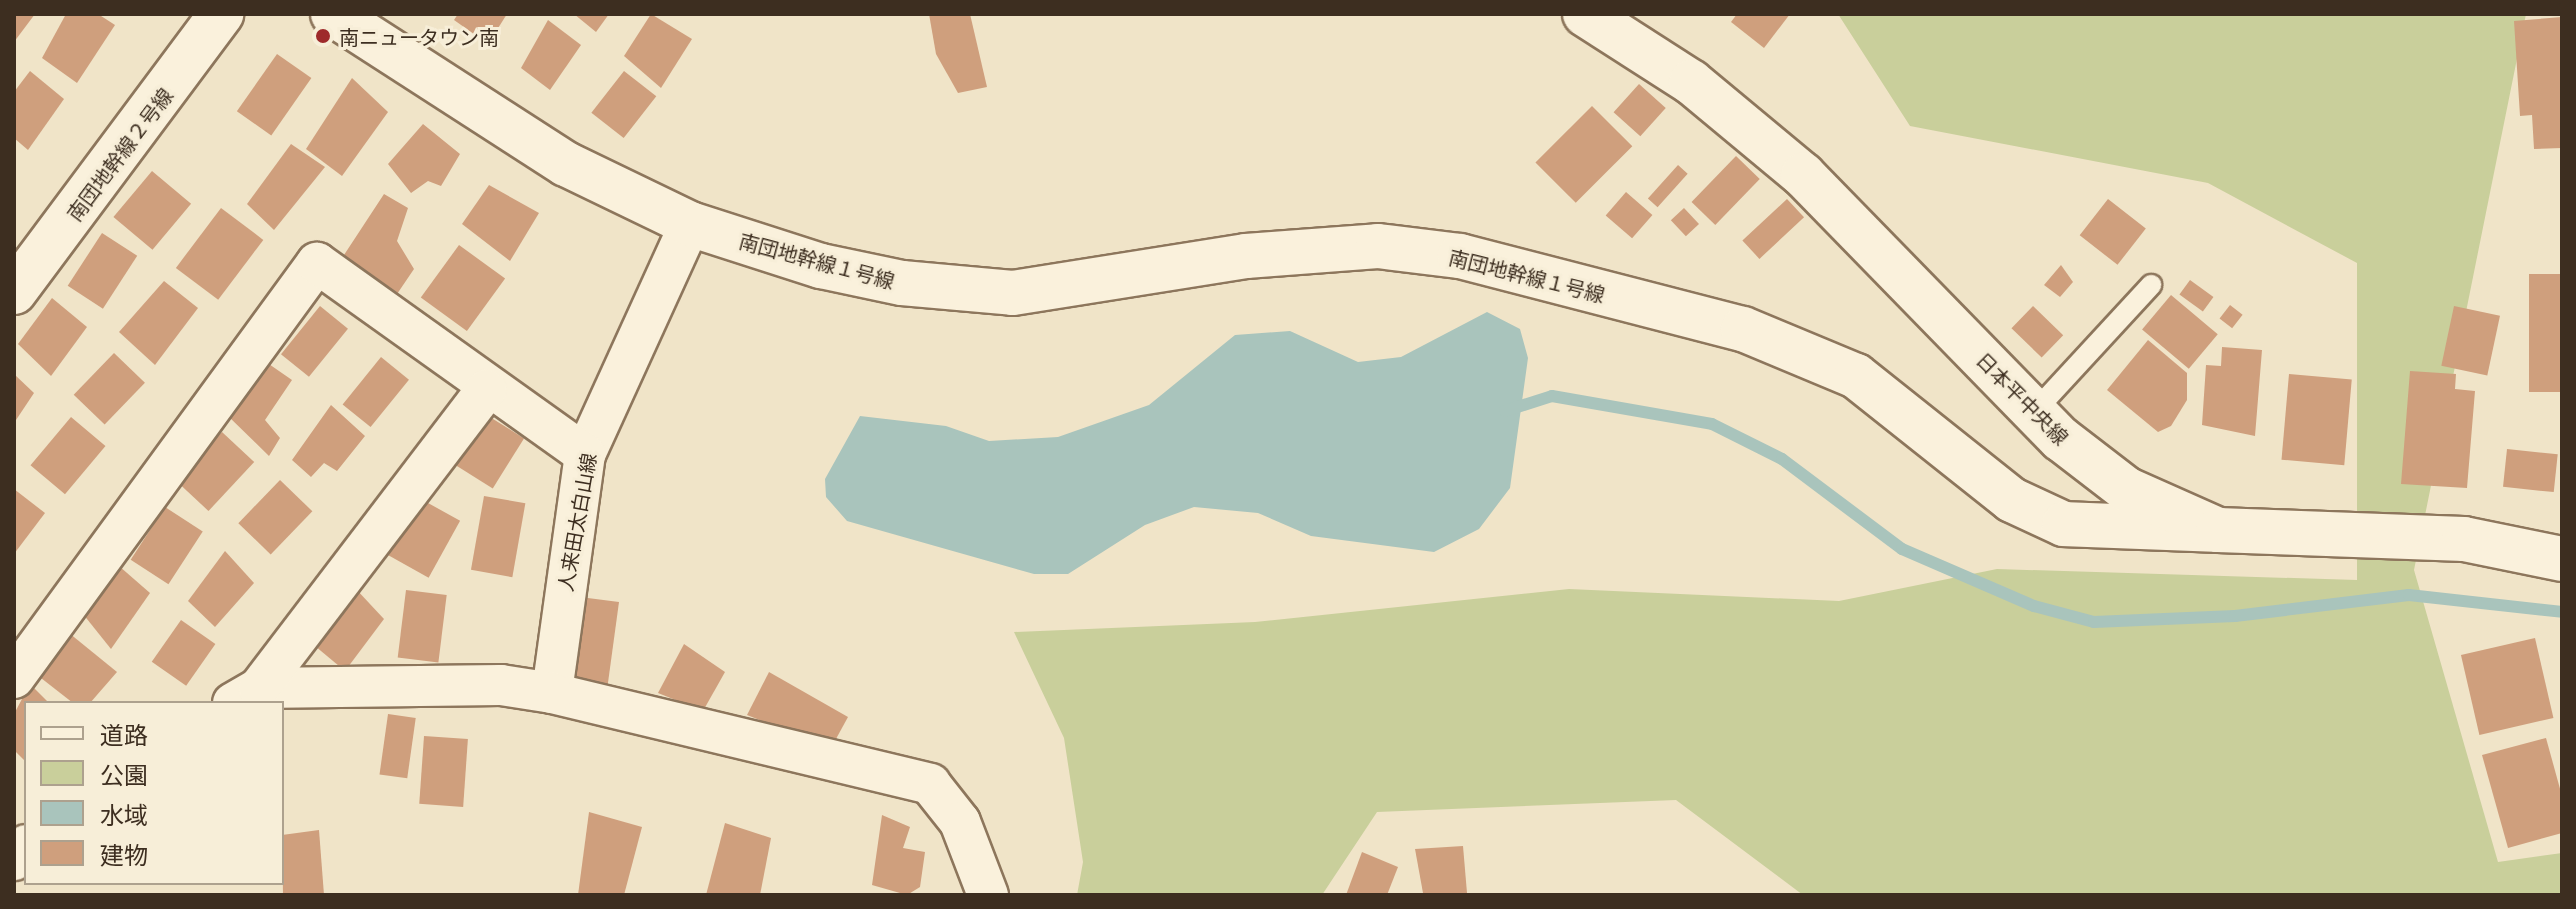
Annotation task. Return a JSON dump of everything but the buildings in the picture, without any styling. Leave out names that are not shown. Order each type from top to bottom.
[{"type":"street","name":"南団地幹線２号線","points":[[14,292],[221,14]]},
{"type":"street","points":[[333,14],[566,164],[690,224]]},
{"type":"street","name":"日本平中央線","points":[[1588,15],[1691,82],[1803,175],[1912,278],[2034,412],[2126,489],[2218,530],[2464,539],[2562,559]]},
{"type":"street","name":"人来田太白山線","points":[[552,693],[585,454],[690,224]]},
{"type":"street","name":"南団地幹線１号線","points":[[690,224],[875,277],[1013,293],[1246,256],[1378,246],[1460,256],[1743,329],[1856,376],[2012,500],[2064,524],[2218,530]]},
{"type":"street","points":[[14,678],[317,263],[486,390],[585,454]]},
{"type":"street","points":[[246,695],[486,390]]},
{"type":"street","points":[[246,695],[501,685],[552,693],[930,784],[960,822],[988,895]]},
{"type":"lane","points":[[2034,412],[2151,285]]},
{"type":"green space","points":[[1838,14],[2526,14],[2414,570],[2498,862],[2562,853],[2562,895],[1803,895],[1676,800],[1377,812],[1322,895],[1077,895],[1083,862],[1064,738],[1014,632],[1255,622],[1569,589],[1839,601],[1997,569],[2357,580],[2357,263],[2208,183],[1910,126]]},
{"type":"water","points":[[1487,312],[1520,329],[1528,358],[1510,488],[1479,529],[1434,552],[1311,536],[1258,513],[1194,507],[1145,525],[1068,574],[1034,574],[847,521],[826,497],[825,479],[860,416],[946,426],[989,441],[1058,437],[1149,405],[1235,335],[1290,331],[1358,362],[1401,357]]},
{"type":"waterway","points":[[1505,411],[1552,396],[1712,424],[1782,459],[1902,549],[2034,606],[2094,622],[2235,616],[2409,595],[2562,612]]},
{"type":"place","name":"南ニュータウン南","points":[[323,36]]}]
